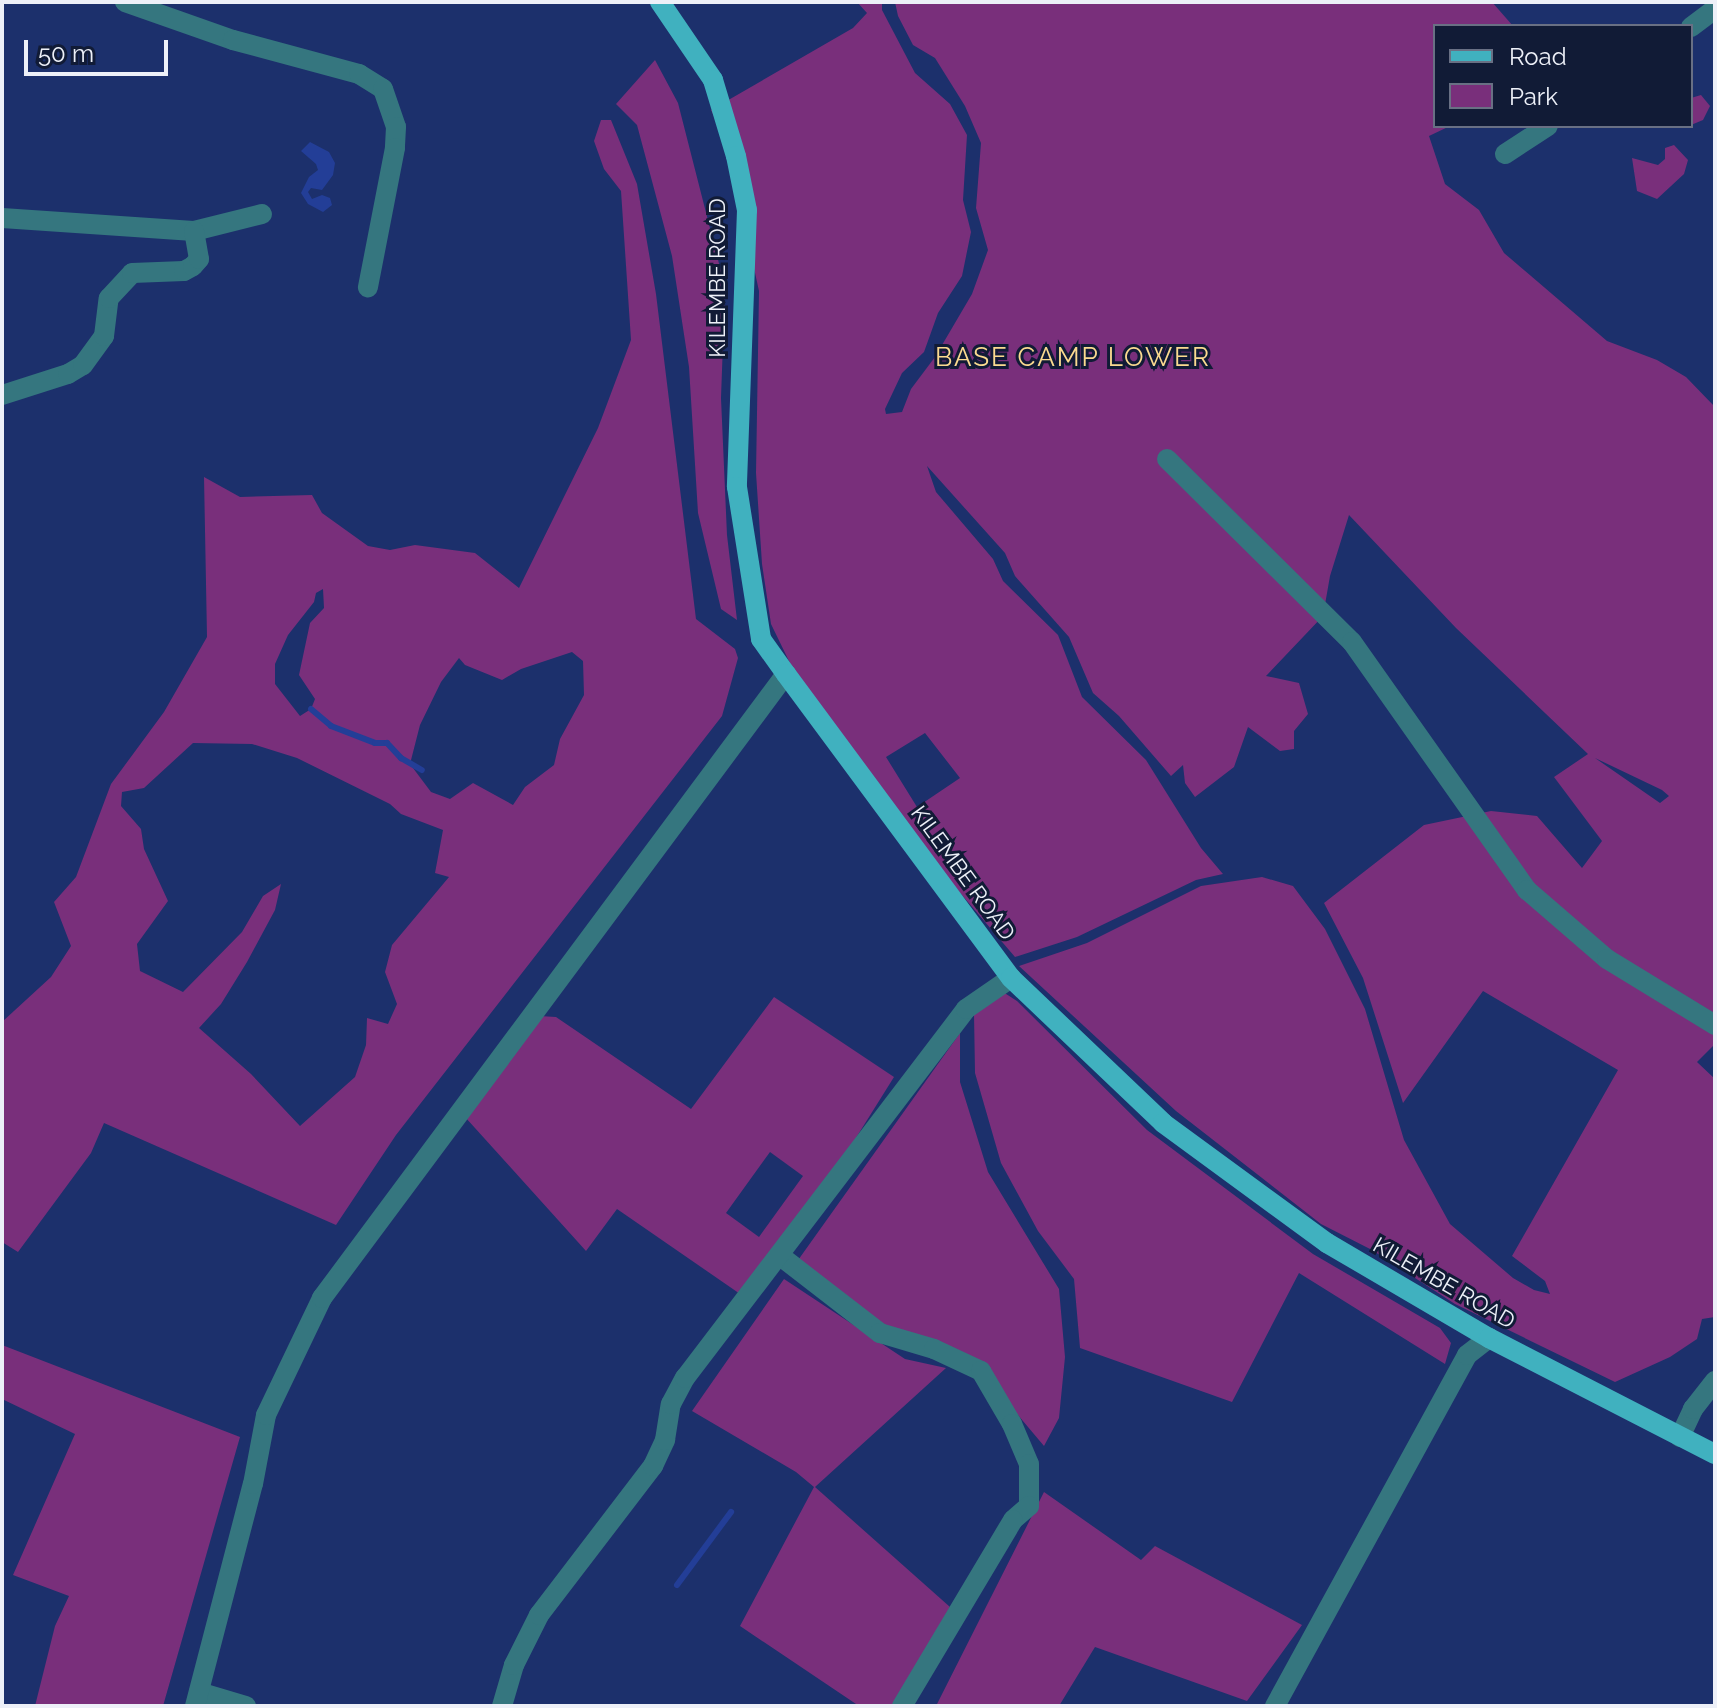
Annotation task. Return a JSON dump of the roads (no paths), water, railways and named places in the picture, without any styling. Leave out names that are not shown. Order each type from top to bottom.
[{"type":"main road","name":"KILEMBE ROAD","points":[[660,2],[676,12],[713,80],[736,156],[747,210],[737,487],[761,639],[786,674],[1011,978],[1163,1123],[1327,1243],[1489,1338],[1715,1454]]},
{"type":"street","points":[[125,2],[233,40],[359,74],[383,89],[391,108],[396,138],[368,287]]},
{"type":"street","points":[[1693,26],[1715,9]]},
{"type":"street","points":[[1505,154],[1545,128]]},
{"type":"street","points":[[2,218],[194,231],[262,214]]},
{"type":"street","points":[[2,395],[68,374],[83,365],[104,336],[109,298],[132,273],[184,271],[193,266],[199,259],[194,231]]},
{"type":"street","points":[[1167,459],[1352,642],[1527,890],[1607,959],[1715,1025]]},
{"type":"street","points":[[246,1706],[197,1699],[253,1484],[266,1415],[322,1298],[786,674]]},
{"type":"street","points":[[502,1706],[514,1665],[539,1615],[653,1466],[665,1440],[671,1404],[685,1378],[966,1009],[1011,978]]},
{"type":"street","points":[[779,1255],[880,1333],[934,1349],[981,1371],[1012,1424],[1029,1464],[1029,1506],[1013,1520],[902,1706]]},
{"type":"street","points":[[1275,1706],[1467,1355],[1489,1338]]},
{"type":"street","points":[[1680,1437],[1693,1409],[1715,1381]]},
{"type":"water","points":[[310,142],[329,152],[335,163],[333,175],[322,190],[311,188],[308,192],[312,199],[322,195],[330,198],[332,205],[323,212],[308,204],[301,193],[309,177],[318,170],[316,164],[301,151]]},
{"type":"waterway","points":[[311,709],[331,726],[375,743],[387,743],[401,758],[422,770]]},
{"type":"waterway","points":[[677,1585],[731,1512]]},
{"type":"district","name":"BASE CAMP LOWER","points":[[1073,358]]}]
